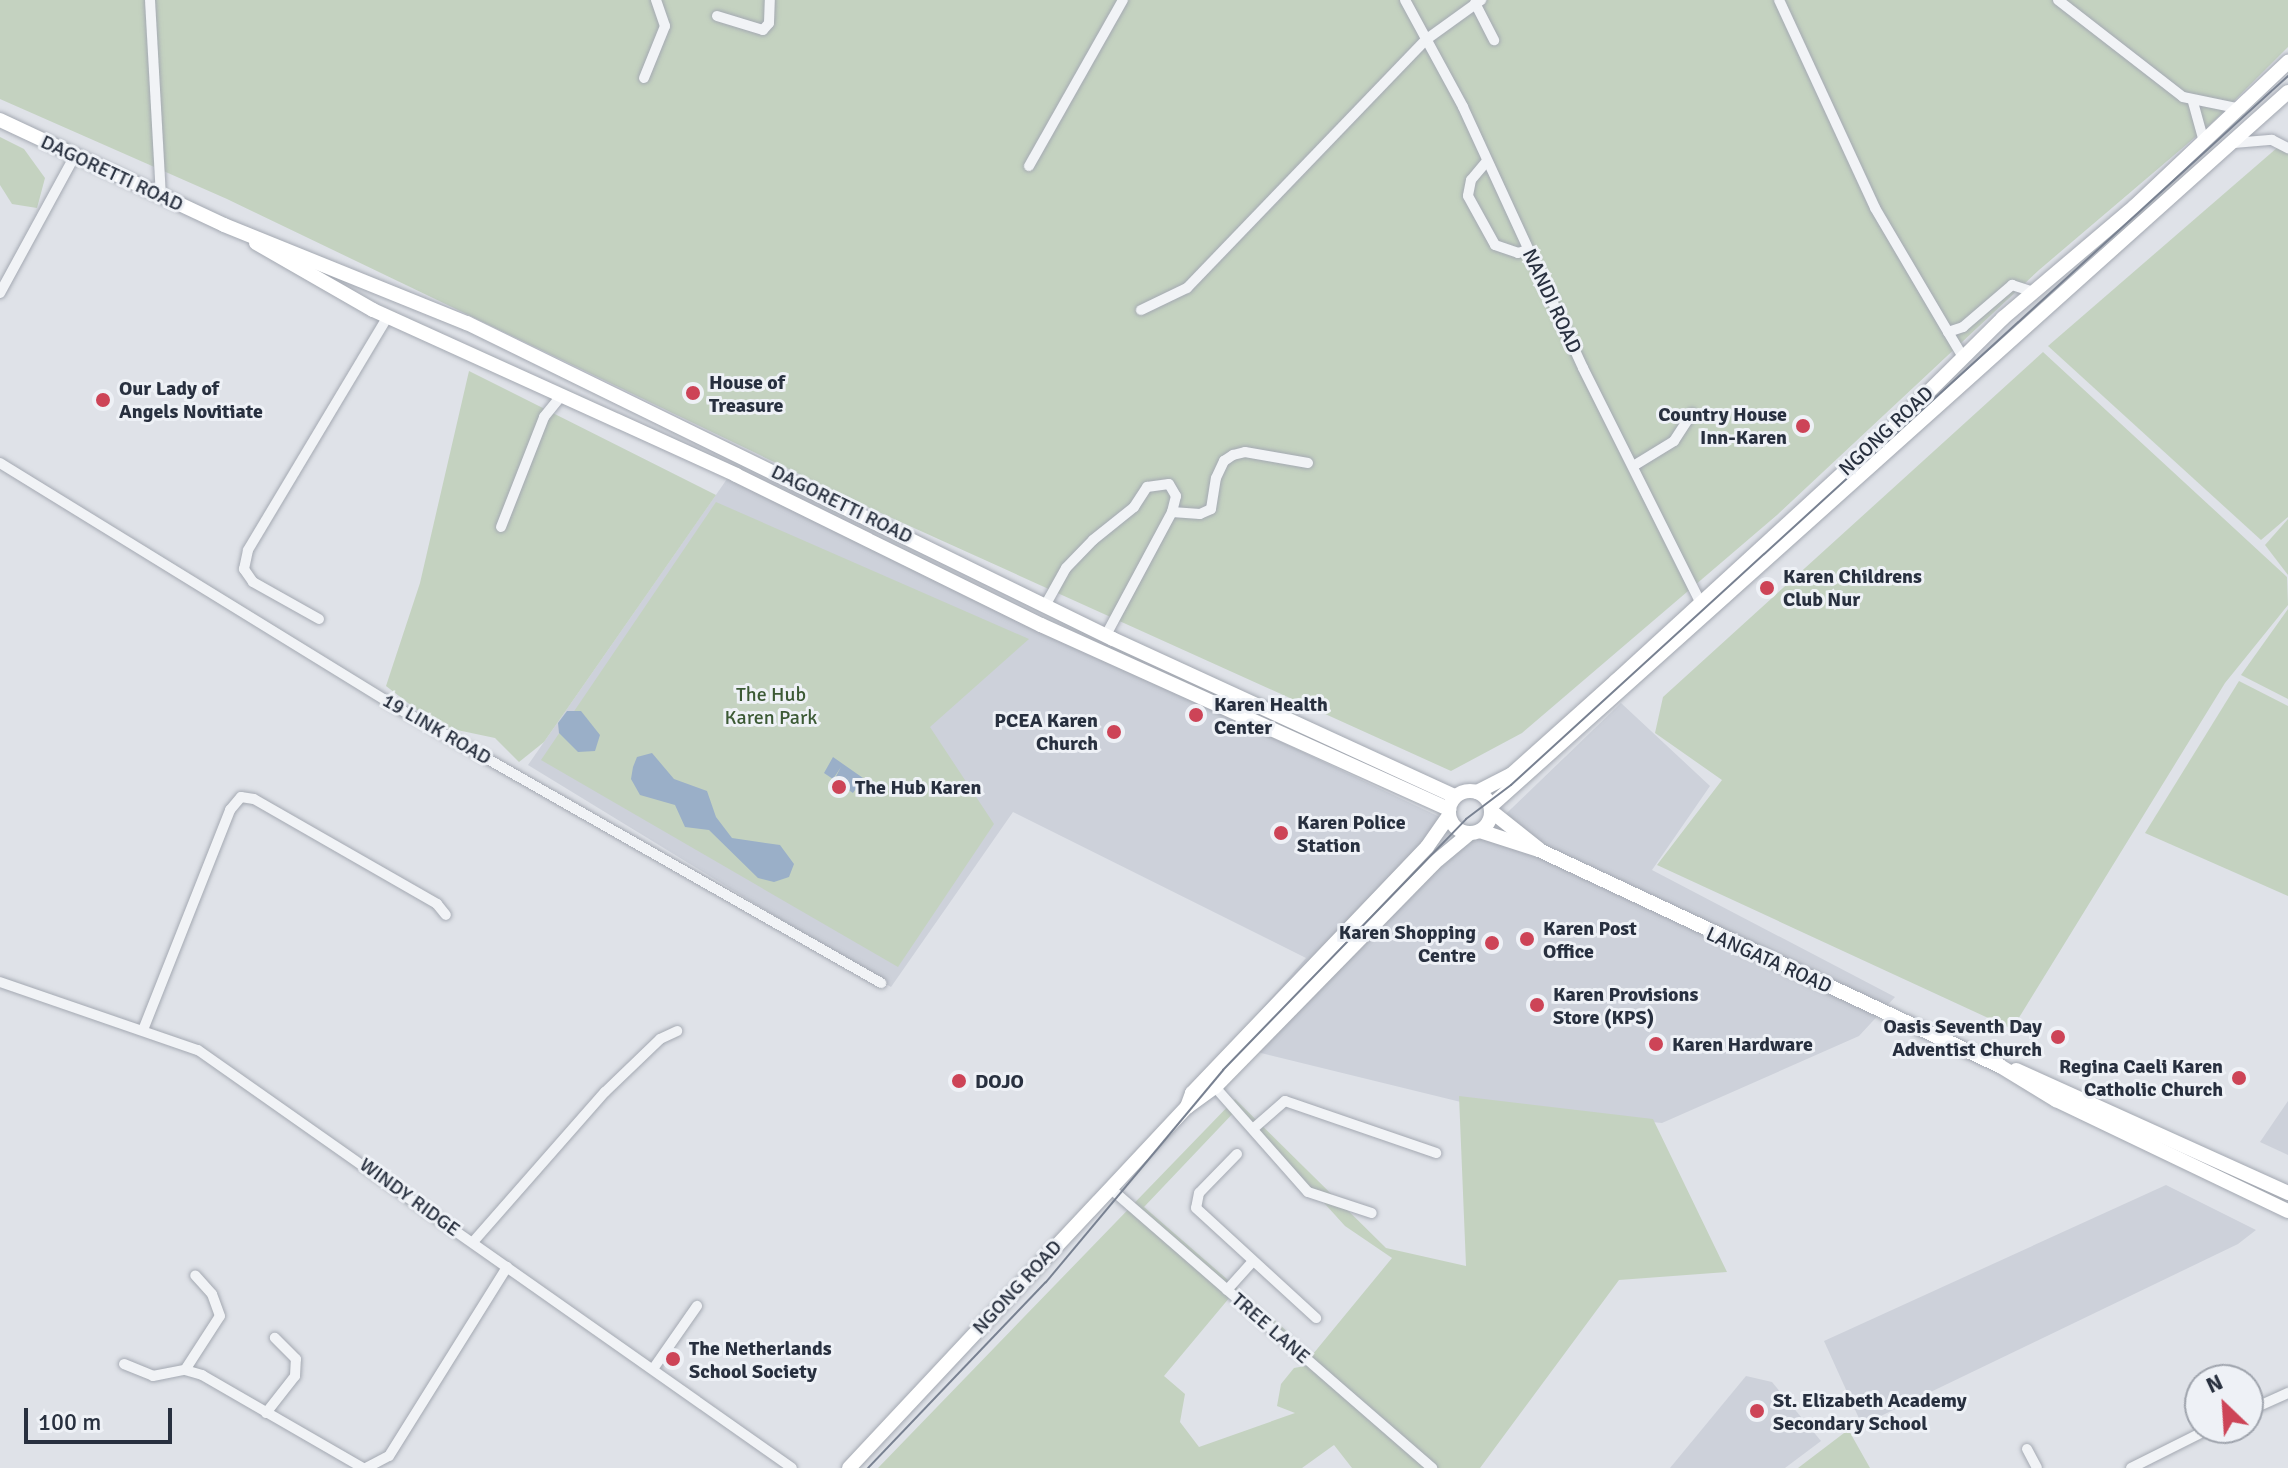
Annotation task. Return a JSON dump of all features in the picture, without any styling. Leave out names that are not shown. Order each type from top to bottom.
[{"type":"main road","name":"NGONG ROAD","points":[[849,1468],[1187,1107],[1215,1087],[1427,847],[1451,807],[1512,774],[2033,292],[2242,109],[2288,62]]},
{"type":"main road","name":"NGONG ROAD","points":[[1187,1107],[1192,1093],[1283,1010],[1433,864],[1474,832],[1491,809],[1905,435],[2176,197],[2288,92]]},
{"type":"main road","name":"DAGORETTI ROAD","points":[[0,120],[224,225],[398,292],[1046,604],[1451,807]]},
{"type":"main road","name":"DAGORETTI ROAD","points":[[224,225],[387,316],[562,395],[1041,625],[1451,807]]},
{"type":"main road","points":[[387,316],[382,297],[398,292]]},
{"type":"main road","points":[[1477,792],[1491,809],[1539,850]]},
{"type":"main road","points":[[1451,807],[1456,828],[1539,850]]},
{"type":"main road","name":"LANGATA ROAD","points":[[1539,850],[1698,928],[2000,1066],[2056,1100],[2288,1211]]},
{"type":"main road","name":"LANGATA ROAD","points":[[2000,1066],[2037,1076],[2288,1193]]},
{"type":"street","points":[[150,0],[161,197]]},
{"type":"street","points":[[644,78],[665,26],[656,0]]},
{"type":"street","points":[[717,16],[763,30],[769,23],[770,0]]},
{"type":"street","points":[[1029,166],[1123,0]]},
{"type":"street","name":"NANDI ROAD","points":[[1405,0],[1487,161],[1700,602]]},
{"type":"street","points":[[2058,0],[2193,102],[2242,109]]},
{"type":"street","points":[[1141,310],[1187,288],[1427,39],[1478,2],[1494,40]]},
{"type":"street","points":[[1783,3],[1875,208],[1963,357]]},
{"type":"street","points":[[2193,102],[2204,142]]},
{"type":"street","points":[[2234,143],[2288,139]]},
{"type":"street","points":[[2272,140],[2288,148]]},
{"type":"street","points":[[0,293],[74,157]]},
{"type":"street","points":[[1487,161],[1471,180],[1468,196],[1495,245],[1518,253],[1528,250]]},
{"type":"street","points":[[1948,332],[1963,327],[2012,285],[2033,292]]},
{"type":"street","points":[[319,619],[253,582],[244,569],[248,550],[387,316]]},
{"type":"street","points":[[501,527],[544,417],[562,395]]},
{"type":"street","points":[[1635,465],[1674,441],[1692,413]]},
{"type":"street","points":[[1172,512],[1200,514],[1211,509],[1216,478],[1224,461],[1233,455],[1245,452],[1308,463]]},
{"type":"street","name":"19 LINK ROAD","points":[[0,463],[405,712],[881,983]]},
{"type":"street","points":[[1046,604],[1066,568],[1134,507],[1147,487],[1169,484],[1176,496],[1172,512],[1106,635]]},
{"type":"street","points":[[143,1030],[230,810],[241,797],[254,799],[437,904],[446,915]]},
{"type":"street","name":"WINDY RIDGE","points":[[0,982],[198,1050],[792,1468]]},
{"type":"street","points":[[473,1242],[615,1081],[660,1039],[677,1031]]},
{"type":"street","points":[[1215,1087],[1308,1192],[1372,1213]]},
{"type":"street","points":[[1254,1128],[1285,1101],[1436,1153]]},
{"type":"street","points":[[1237,1154],[1199,1193],[1196,1208],[1316,1318]]},
{"type":"street","name":"TREE LANE","points":[[1110,1188],[1432,1468]]},
{"type":"street","points":[[1227,1290],[1253,1261]]},
{"type":"street","points":[[124,1364],[153,1376],[185,1370],[364,1468],[389,1456],[507,1267]]},
{"type":"street","points":[[185,1370],[220,1316],[212,1294],[195,1275]]},
{"type":"street","points":[[653,1369],[697,1306]]},
{"type":"street","points":[[266,1413],[295,1376],[296,1359],[275,1338]]},
{"type":"street","points":[[2264,1404],[2288,1393]]},
{"type":"street","points":[[2131,1468],[2184,1442]]},
{"type":"street","points":[[2027,1449],[2037,1468]]},
{"type":"shaded area","points":[[727,479],[1482,837],[1621,703],[1710,786],[1652,870],[1895,997],[1859,1036],[1662,1123],[1469,1104],[1261,1053],[1236,1038],[1306,958],[1013,812],[891,987],[528,765]]},
{"type":"shaded area","points":[[2288,1101],[2288,1155],[2260,1142]]},
{"type":"shaded area","points":[[2166,1185],[2256,1230],[2238,1244],[1862,1425],[1824,1341]]},
{"type":"shaded area","name":"St. Elizabeth Academy Secondary School","points":[[1746,1376],[1772,1382],[1821,1441],[1785,1468],[1670,1468]]},
{"type":"green space","points":[[0,0],[2288,0],[2288,47],[2213,122],[2039,270],[1777,515],[1522,733],[1451,771],[872,509],[227,199],[0,99]]},
{"type":"green space","points":[[0,137],[24,149],[45,178],[37,208],[12,204],[0,185]]},
{"type":"green space","points":[[2278,147],[2288,154],[2288,517],[2261,540],[2048,346]]},
{"type":"green space","points":[[2043,352],[2287,577],[2288,605],[2225,683],[2012,1029],[1657,865],[1722,780],[1655,733],[1663,697]]},
{"type":"green space","points":[[469,371],[716,495],[544,742],[519,762],[495,738],[438,726],[386,686],[420,583]]},
{"type":"green space","name":"The Hub Karen Park","points":[[716,502],[1029,639],[930,727],[994,824],[898,967],[541,760]]},
{"type":"green space","points":[[2288,519],[2288,575],[2265,545]]},
{"type":"green space","points":[[2288,609],[2288,699],[2241,675]]},
{"type":"green space","points":[[2239,681],[2288,706],[2288,896],[2145,833]]},
{"type":"green space","points":[[1459,1096],[1653,1119],[1727,1272],[1619,1280],[1480,1468],[1352,1468],[1334,1445],[1302,1468],[878,1468],[1235,1099],[1386,1248],[1466,1266]],"holes":[[[1238,1108],[1345,1226],[1392,1258],[1313,1354],[1144,1207]],[[1230,1297],[1316,1364],[1294,1368],[1281,1384],[1277,1406],[1295,1413],[1199,1447],[1180,1422],[1185,1394],[1164,1376]]]},
{"type":"green space","points":[[1848,1430],[1870,1468],[1798,1468]]},
{"type":"water","points":[[567,711],[581,711],[600,735],[595,751],[578,752],[559,733],[558,723]]},
{"type":"water","points":[[652,753],[674,779],[707,791],[716,817],[732,838],[780,845],[794,864],[789,877],[774,882],[758,878],[709,830],[685,827],[675,805],[640,795],[631,779],[633,767],[637,757]]},
{"type":"water","points":[[833,757],[863,778],[853,793],[844,787],[849,778],[843,786],[834,780],[841,767],[833,779],[824,773]]},
{"type":"tram line","points":[[868,1468],[1046,1282],[1223,1070],[1466,819],[1511,785],[2288,76]]},
{"type":"place","name":"House of Treasure","points":[[693,393]]},
{"type":"place","name":"Our Lady of Angels Novitiate","points":[[103,400]]},
{"type":"place","name":"Country House Inn-Karen","points":[[1803,426]]},
{"type":"place","name":"Karen Childrens Club Nur","points":[[1767,588]]},
{"type":"place","name":"Karen Health Center","points":[[1196,715]]},
{"type":"place","name":"PCEA Karen Church","points":[[1114,732]]},
{"type":"place","name":"The Hub Karen","points":[[839,787]]},
{"type":"place","name":"Karen Police Station","points":[[1281,833]]},
{"type":"place","name":"Karen Post Office","points":[[1527,939]]},
{"type":"place","name":"Karen Shopping Centre","points":[[1492,943]]},
{"type":"place","name":"Karen Provisions Store (KPS)","points":[[1537,1005]]},
{"type":"place","name":"Oasis Seventh Day Adventist Church","points":[[2058,1037]]},
{"type":"place","name":"Karen Hardware","points":[[1656,1044]]},
{"type":"place","name":"Regina Caeli Karen Catholic Church","points":[[2239,1078]]},
{"type":"place","name":"DOJO","points":[[959,1081]]},
{"type":"place","name":"The Netherlands School Society","points":[[673,1359]]},
{"type":"place","name":"St. Elizabeth Academy Secondary School","points":[[1757,1411]]}]
